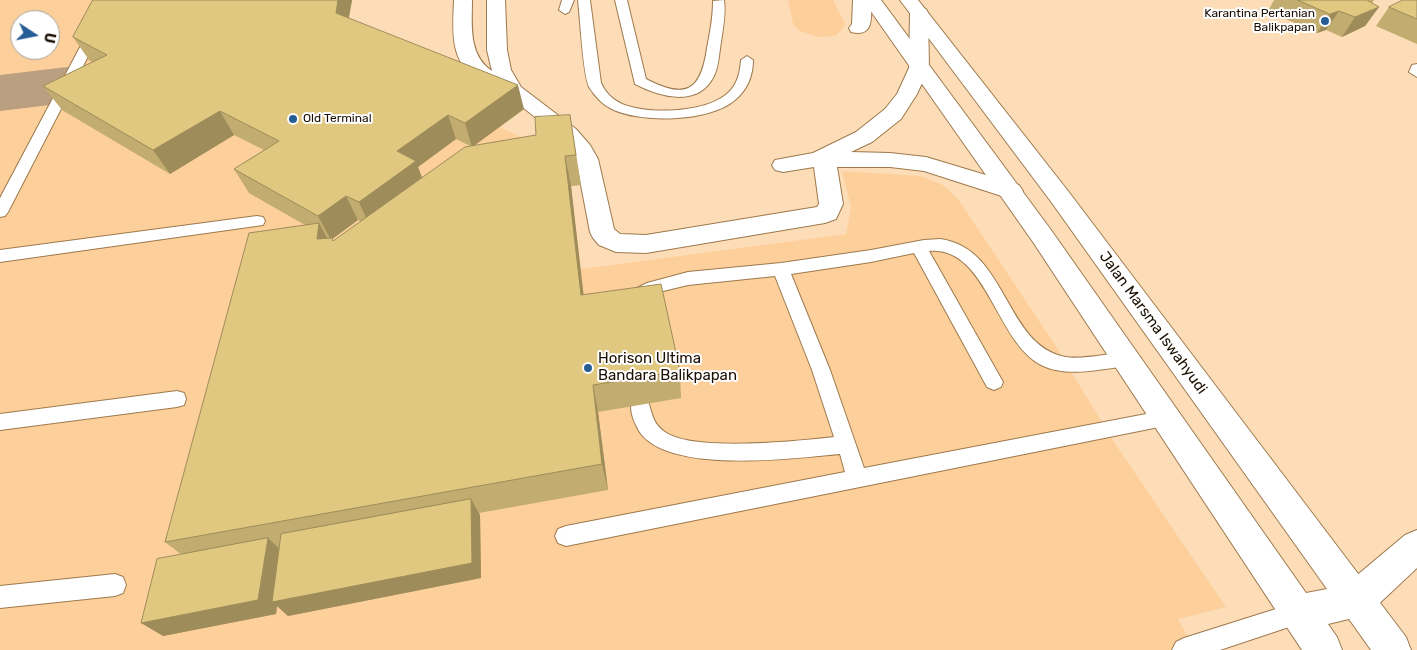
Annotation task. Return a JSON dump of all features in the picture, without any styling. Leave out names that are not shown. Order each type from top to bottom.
[{"type":"main road","points":[[463,0],[463,37],[467,58],[478,71],[513,91],[568,134],[579,145],[587,159],[602,232],[616,244],[646,244],[816,217],[827,213],[831,204],[822,158]]},
{"type":"main road","points":[[496,0],[497,50],[501,70],[513,91]]},
{"type":"main road","points":[[858,28],[861,25],[862,0]]},
{"type":"main road","points":[[872,0],[919,68],[1011,191],[1128,359],[1324,650]]},
{"type":"main road","points":[[822,158],[864,137],[893,114],[907,94],[919,68],[914,6]]},
{"type":"main road","name":"Jalan Marsma Iswahyudi","points":[[914,6],[1060,197],[1393,650]]},
{"type":"main road","points":[[783,165],[822,158],[890,160],[926,164],[1011,191]]},
{"type":"main road","points":[[1298,613],[1356,600],[1417,546]]},
{"type":"lane","points":[[0,212],[111,0]]},
{"type":"lane","points":[[584,0],[594,83],[606,98],[617,107],[642,113],[664,115],[711,107],[728,101],[740,88],[746,75],[747,60]]},
{"type":"lane","points":[[621,0],[640,82],[667,93],[682,93],[695,90],[708,76],[719,1]]},
{"type":"lane","points":[[1417,68],[1417,73]]},
{"type":"lane","points":[[0,256],[257,221]]},
{"type":"lane","points":[[629,304],[642,292],[676,280],[781,269],[933,245],[949,246],[964,254],[979,269],[1028,347],[1043,358],[1060,365],[1128,359]]},
{"type":"lane","points":[[919,248],[994,382]]},
{"type":"lane","points":[[781,269],[821,370],[858,479]]},
{"type":"lane","points":[[0,422],[177,399]]},
{"type":"lane","points":[[640,405],[646,428],[660,440],[692,450],[734,453],[846,445]]},
{"type":"lane","points":[[566,536],[1167,418]]},
{"type":"lane","points":[[0,597],[115,585]]},
{"type":"lane","points":[[1184,650],[1298,613]]},
{"type":"shaded area","points":[[0,0],[352,0],[345,36],[524,109],[500,127],[541,147],[575,144],[581,185],[571,186],[581,269],[846,234],[851,207],[842,171],[920,176],[943,185],[958,199],[1055,345],[1116,445],[1226,607],[1178,619],[1195,650],[0,650]]},
{"type":"shaded area","points":[[788,0],[833,0],[845,23],[843,29],[835,36],[818,37],[800,31],[793,24]]},
{"type":"building","name":"Old Terminal","points":[[93,0],[338,0],[336,13],[518,85],[465,123],[448,115],[397,151],[416,161],[359,202],[346,196],[318,216],[234,169],[279,141],[220,111],[153,150],[43,86],[107,55],[73,37]]},
{"type":"building","points":[[1298,0],[1367,0],[1379,7],[1355,17],[1339,11],[1330,14]]},
{"type":"building","points":[[1403,0],[1417,0],[1417,19],[1389,7]]},
{"type":"building","name":"Horison Ultima Bandara Balikpapan","points":[[570,115],[576,155],[565,156],[581,295],[661,284],[680,371],[593,385],[602,464],[165,542],[249,233],[319,223],[317,239],[332,238],[333,241],[465,147],[536,135],[535,117]]},
{"type":"building","points":[[471,499],[472,563],[272,602],[281,534]]},
{"type":"building","points":[[268,538],[258,600],[141,623],[157,559]]},
{"type":"taxiway","points":[[0,93],[67,85]]},
{"type":"place","name":"Karantina Pertanian Balikpapan","points":[[1325,21]]},
{"type":"place","name":"Old Terminal","points":[[293,119]]},
{"type":"place","name":"Horison Ultima Bandara Balikpapan","points":[[588,368]]}]
